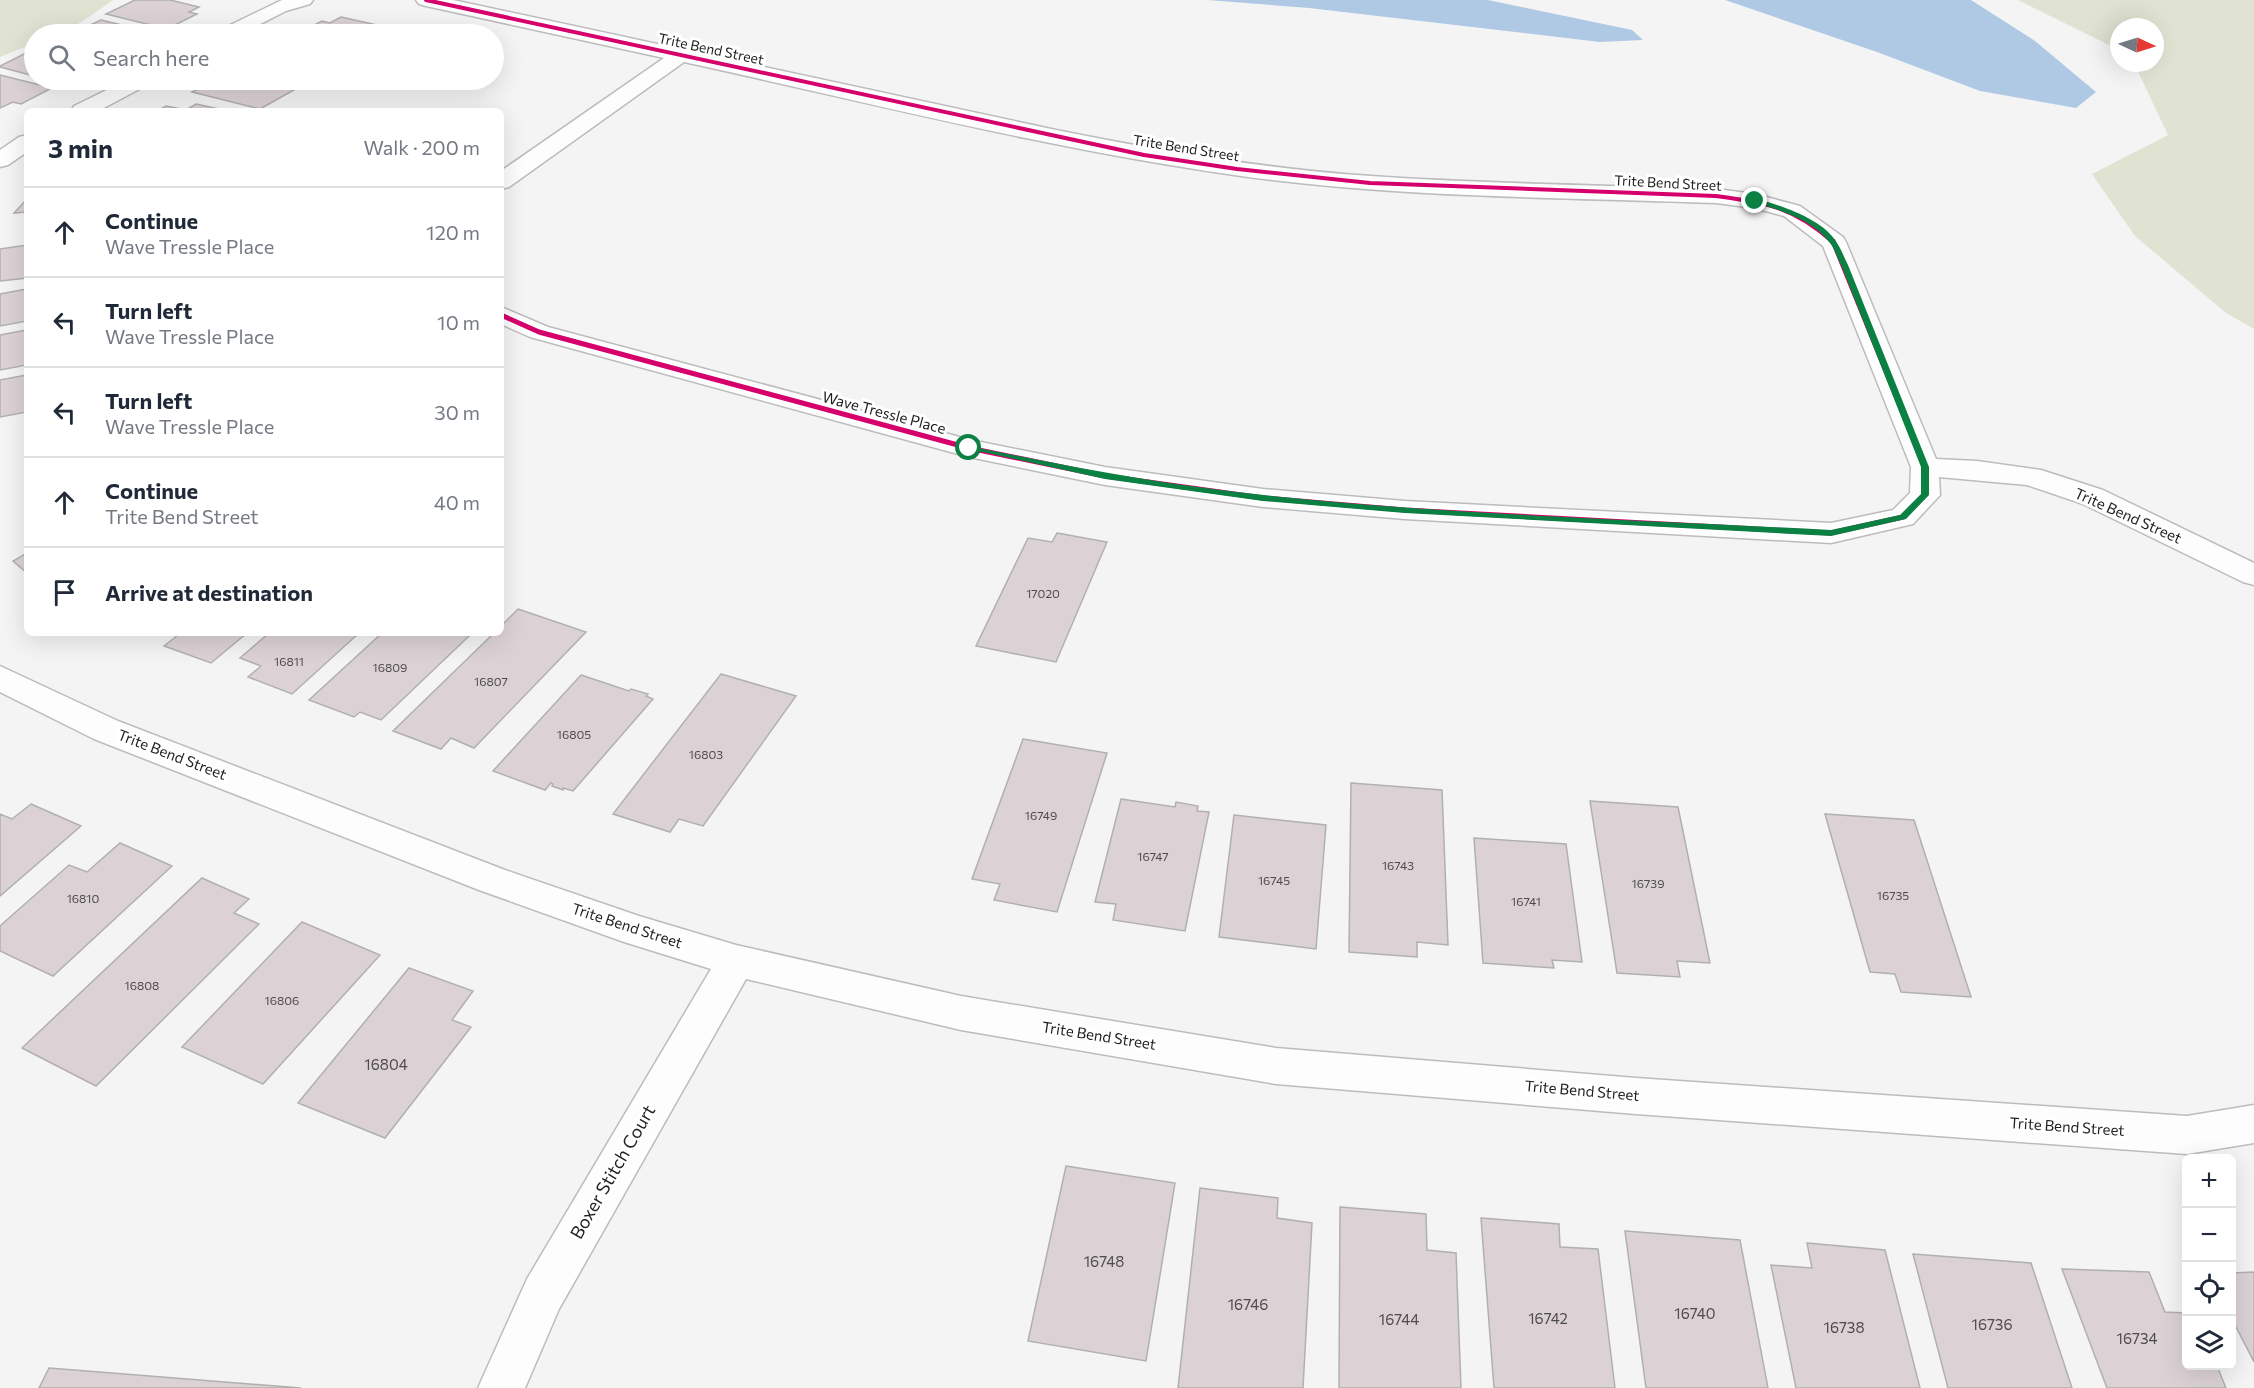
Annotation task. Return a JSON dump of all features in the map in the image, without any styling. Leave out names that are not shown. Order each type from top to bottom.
[{"type":"street","points":[[246,24],[279,7],[303,0]]},
{"type":"street","name":"Trite Bend Street","points":[[426,0],[1144,155],[1237,169],[1370,183],[1716,196],[1755,201],[1792,211],[1833,242],[1875,345]]},
{"type":"street","points":[[504,180],[681,55]]},
{"type":"street","points":[[88,108],[123,90]]},
{"type":"street","points":[[0,160],[24,144]]},
{"type":"street","name":"Wave Tressle Place","points":[[504,316],[539,332],[969,448],[1105,476],[1263,498],[1405,510],[1831,533],[1903,517],[1925,495],[1925,467],[1875,345]]},
{"type":"street","name":"Trite Bend Street","points":[[1925,467],[2031,476],[2093,497],[2254,575]]},
{"type":"street","name":"Trite Bend Street","points":[[0,678],[106,730],[492,880],[637,931],[736,961],[961,1013],[1276,1066],[1636,1096],[2187,1135],[2254,1124]]},
{"type":"street","name":"Boxer Stitch Court","points":[[501,1388],[543,1294],[736,961]]},
{"type":"green space","points":[[0,0],[113,0],[76,24],[24,24],[24,47],[0,57]]},
{"type":"green space","points":[[2018,0],[2254,0],[2254,329],[2226,313],[2135,236],[2092,174],[2168,135],[2138,72],[2164,72],[2164,18],[2110,18],[2110,46]]},
{"type":"water","points":[[1207,0],[1488,0],[1632,30],[1643,40],[1600,42],[1309,8]]},
{"type":"water","points":[[1725,0],[1971,0],[2035,41],[2096,92],[2076,108],[1980,91],[1877,52]]},
{"type":"building","points":[[135,0],[170,0],[199,7],[189,12],[197,14],[177,24],[147,24],[106,14]]},
{"type":"building","points":[[341,17],[372,24],[316,24],[322,21],[330,23]]},
{"type":"building","points":[[101,20],[118,24],[92,24]]},
{"type":"building","points":[[24,54],[24,73],[0,66]]},
{"type":"building","points":[[0,75],[24,81],[24,90],[48,90],[21,104],[13,102],[0,108]]},
{"type":"building","points":[[196,90],[294,90],[262,108],[192,92]]},
{"type":"building","points":[[196,104],[214,108],[189,108]]},
{"type":"building","points":[[24,202],[24,212],[14,213]]},
{"type":"building","points":[[24,245],[24,278],[0,281],[0,249]]},
{"type":"building","points":[[24,290],[24,322],[0,326],[0,294]]},
{"type":"building","points":[[24,331],[24,366],[0,370],[0,335]]},
{"type":"building","points":[[24,376],[24,413],[0,417],[0,380]]},
{"type":"building","points":[[1057,533],[1107,542],[1056,662],[976,646],[1028,538],[1052,542]]},
{"type":"building","points":[[24,555],[24,570],[13,561]]},
{"type":"building","points":[[518,609],[586,632],[474,748],[451,738],[441,749],[393,731],[491,636],[504,636],[504,623]]},
{"type":"building","points":[[177,636],[243,636],[211,663],[164,646]]},
{"type":"building","points":[[266,636],[356,636],[292,694],[248,677],[261,666],[240,658]]},
{"type":"building","points":[[379,636],[469,636],[381,720],[360,712],[354,717],[309,700]]},
{"type":"building","points":[[721,674],[796,696],[703,826],[679,819],[670,832],[613,814]]},
{"type":"building","points":[[581,675],[629,691],[631,689],[648,694],[646,696],[653,699],[573,791],[552,786],[551,783],[545,790],[493,771]]},
{"type":"building","points":[[1023,739],[1107,753],[1057,912],[994,900],[1000,884],[972,879]]},
{"type":"building","points":[[1351,783],[1442,790],[1448,945],[1417,942],[1417,957],[1349,952]]},
{"type":"building","points":[[1121,799],[1175,807],[1176,802],[1198,806],[1197,811],[1209,812],[1185,931],[1113,920],[1116,904],[1095,902]]},
{"type":"building","points":[[1590,801],[1678,807],[1710,963],[1677,961],[1680,977],[1617,973]]},
{"type":"building","points":[[31,804],[81,826],[0,896],[0,814],[12,819]]},
{"type":"building","points":[[1825,814],[1914,820],[1971,997],[1901,992],[1895,974],[1870,972]]},
{"type":"building","points":[[1234,815],[1326,825],[1316,949],[1219,937]]},
{"type":"building","points":[[1474,838],[1566,844],[1582,962],[1552,960],[1554,968],[1483,963]]},
{"type":"building","points":[[120,843],[172,866],[53,976],[0,951],[0,926],[69,865],[87,872]]},
{"type":"building","points":[[202,878],[249,899],[234,913],[259,924],[96,1086],[22,1048]]},
{"type":"building","points":[[302,922],[380,955],[263,1084],[182,1047]]},
{"type":"building","points":[[409,968],[473,991],[452,1020],[471,1027],[385,1138],[298,1103]]},
{"type":"building","points":[[1066,1166],[1175,1183],[1146,1361],[1028,1341]]},
{"type":"building","points":[[1200,1188],[1278,1198],[1277,1218],[1312,1223],[1303,1388],[1178,1388]]},
{"type":"building","points":[[1340,1207],[1426,1214],[1427,1250],[1456,1253],[1461,1388],[1339,1388]]},
{"type":"building","points":[[1481,1218],[1559,1224],[1560,1247],[1598,1249],[1615,1388],[1494,1388]]},
{"type":"building","points":[[1625,1231],[1740,1240],[1768,1388],[1646,1388]]},
{"type":"building","points":[[1807,1243],[1885,1250],[1920,1388],[1796,1388],[1771,1265],[1812,1268]]},
{"type":"building","points":[[1913,1254],[2031,1263],[2072,1388],[1948,1388]]},
{"type":"building","points":[[2062,1269],[2149,1272],[2165,1312],[2182,1313],[2182,1370],[2219,1370],[2226,1388],[2107,1388]]},
{"type":"building","points":[[2254,1272],[2254,1362],[2236,1327],[2236,1273]]},
{"type":"building","points":[[49,1368],[301,1388],[39,1388]]},
{"type":"cycle path","points":[[426,0],[1144,155],[1237,169],[1370,183],[1716,196],[1755,201],[1792,211],[1834,242],[1925,467],[1925,495],[1903,517],[1831,533],[1405,510],[1263,498],[1105,476],[969,448],[539,332],[504,316]]},
{"type":"route","points":[[969,448],[1105,476],[1263,498],[1405,510],[1831,533],[1903,517],[1925,495],[1925,467],[1844,265],[1833,242],[1816,227],[1792,211],[1755,201]]}]
